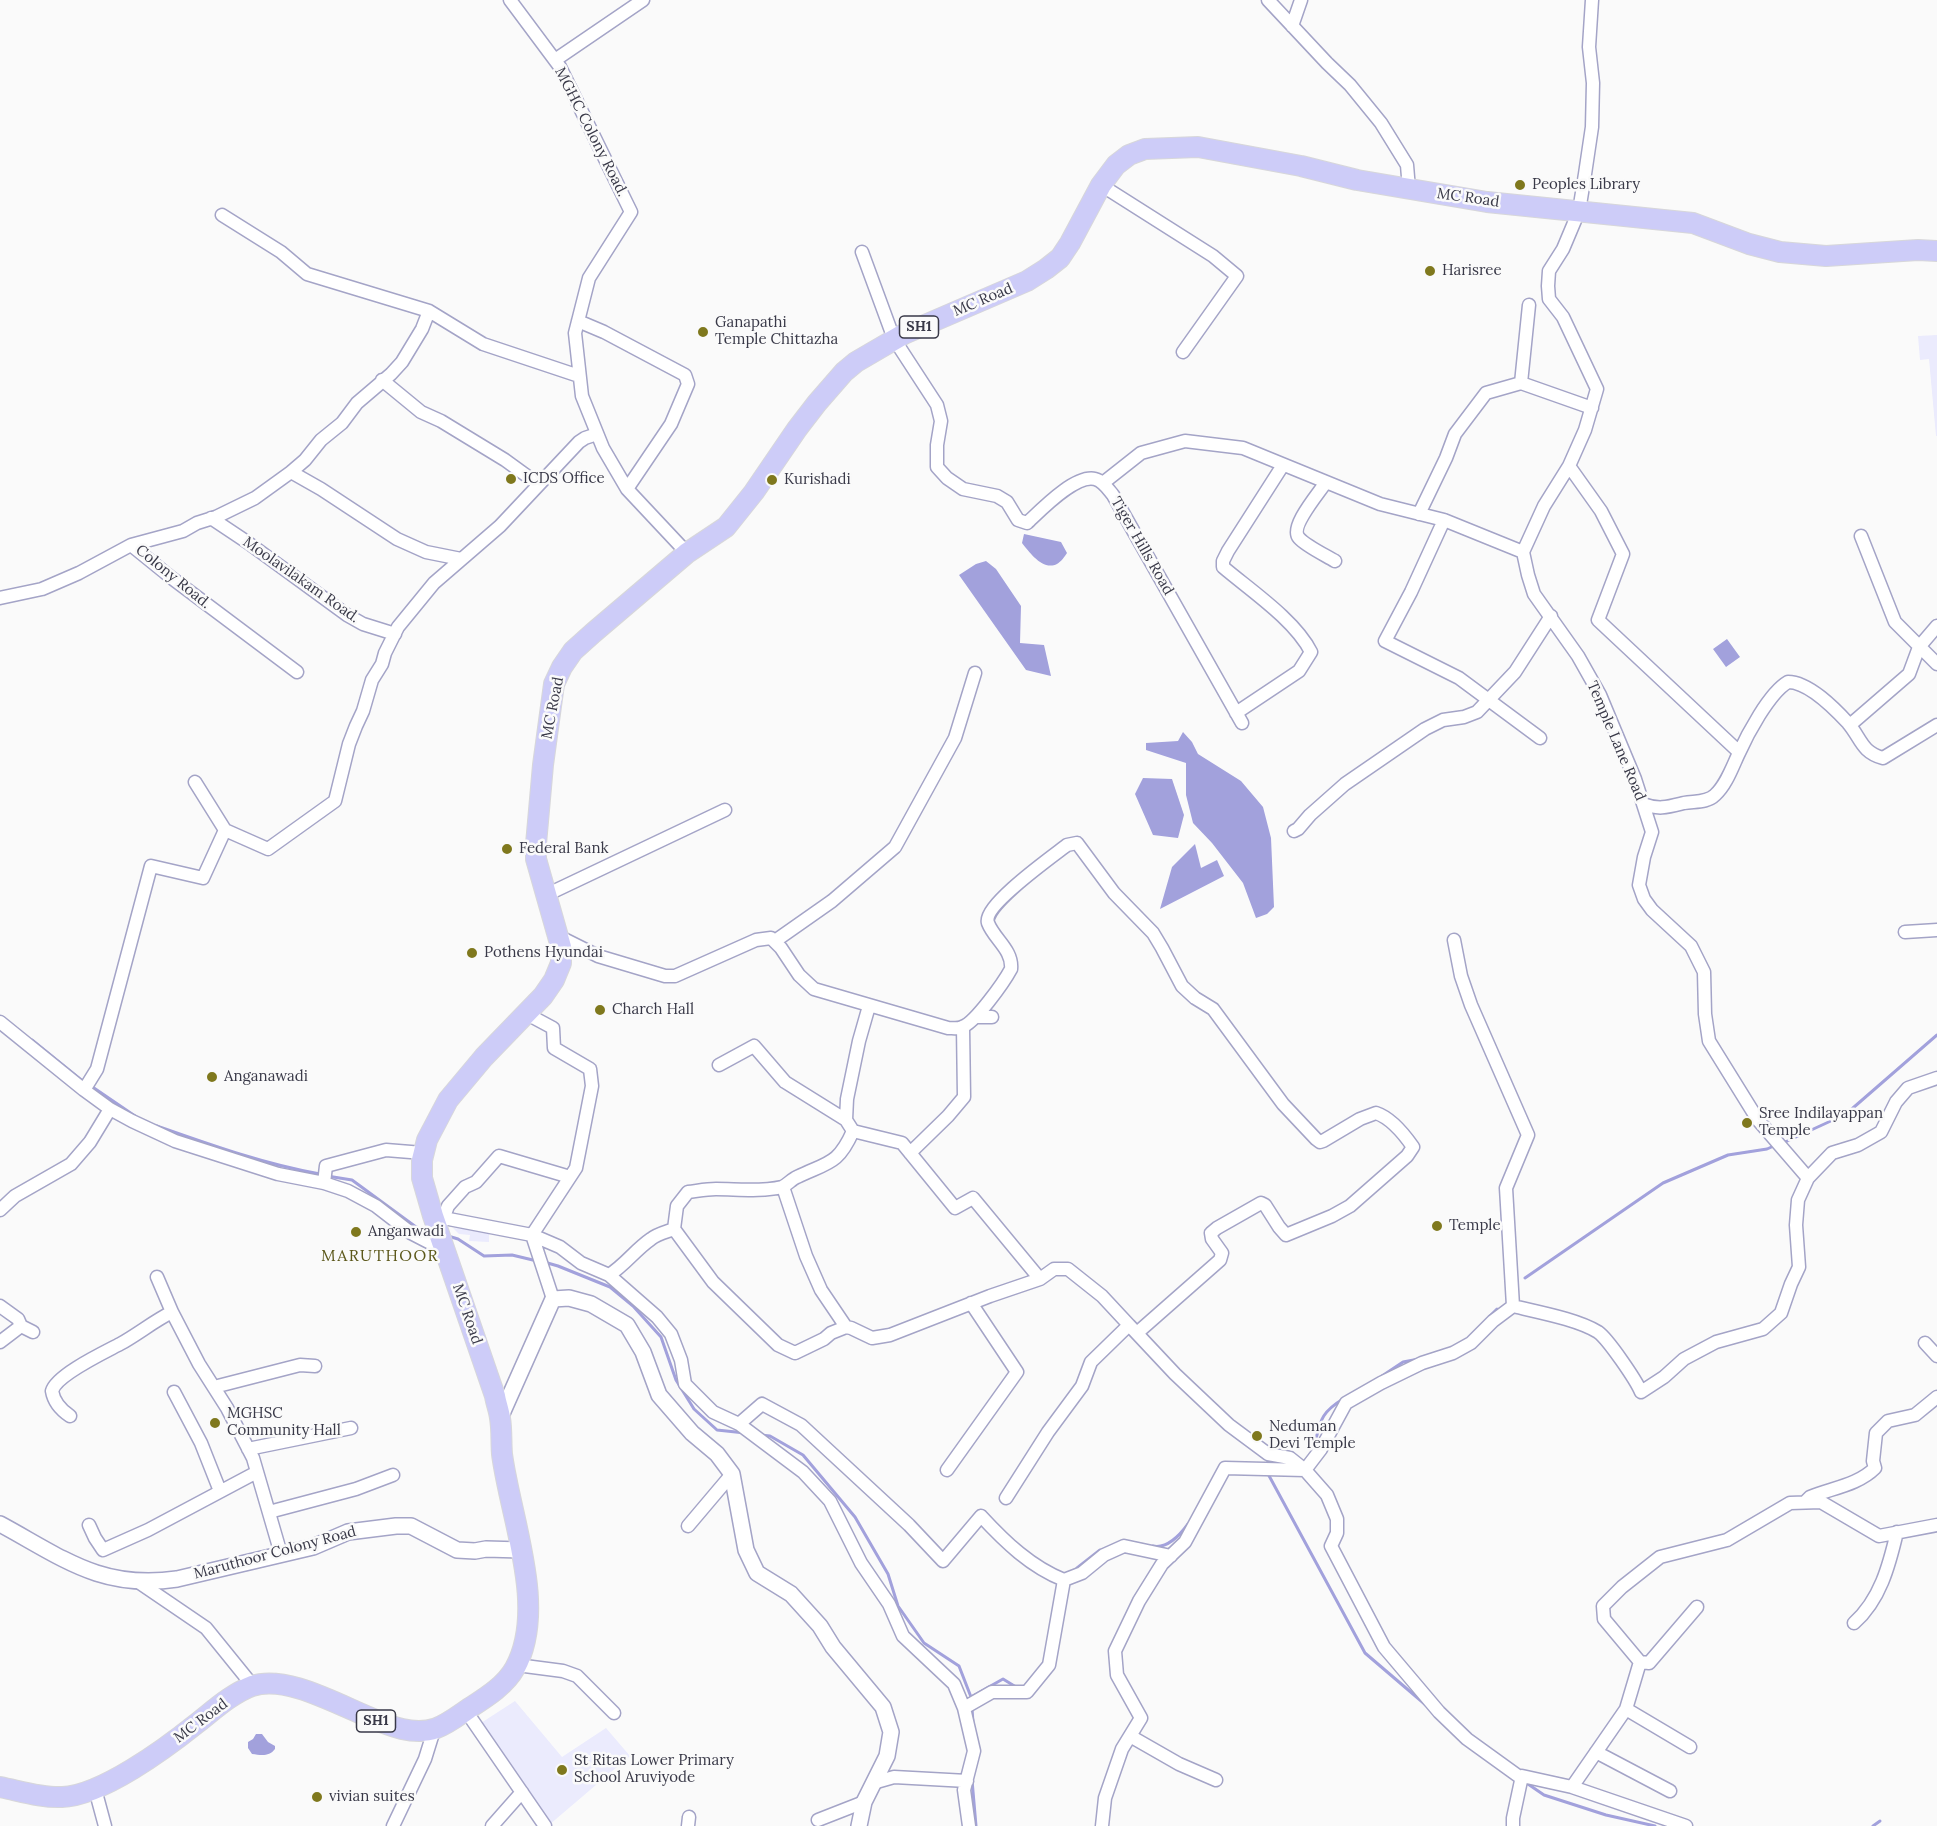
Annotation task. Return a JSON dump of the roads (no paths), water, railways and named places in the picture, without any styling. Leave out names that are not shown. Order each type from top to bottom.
[{"type":"main road","name":"MC Road","points":[[0,1787],[49,1797],[65,1797],[94,1789],[160,1752],[228,1699],[253,1686],[267,1683],[301,1688],[382,1724],[420,1732],[434,1730],[502,1684],[517,1665],[525,1644],[528,1619],[526,1574],[502,1454],[500,1418],[495,1396],[442,1249],[439,1217],[422,1178],[423,1153],[427,1140],[448,1100],[525,1012],[543,996],[554,980],[561,963],[561,947],[536,860],[536,844],[543,765],[554,684],[562,667],[573,651],[687,553],[726,527],[754,492],[797,429],[844,372],[856,362],[894,339],[1027,281],[1047,269],[1060,258],[1070,243],[1101,185],[1116,165],[1129,155],[1144,149],[1198,147],[1301,166],[1357,180],[1487,202],[1693,223],[1749,244],[1780,252],[1826,256],[1937,251]]},
{"type":"street","name":"MGHC Colony Road.","points":[[510,0],[560,67],[632,212],[589,278],[575,333],[582,396],[603,448],[627,489],[687,553]]},
{"type":"street","points":[[555,60],[643,0]]},
{"type":"street","points":[[1268,0],[1350,85],[1394,142],[1407,165],[1409,189]]},
{"type":"street","points":[[1292,26],[1301,0]]},
{"type":"street","points":[[1103,483],[1141,453],[1185,441],[1244,448],[1380,504],[1444,520],[1523,552],[1586,430],[1597,389],[1563,317],[1549,299],[1548,286],[1549,271],[1563,249],[1579,211],[1592,127],[1593,82],[1589,47],[1592,0]]},
{"type":"street","points":[[1101,185],[1213,256],[1237,276],[1183,352]]},
{"type":"street","points":[[222,215],[280,252],[308,274],[429,311],[483,344],[579,376]]},
{"type":"street","points":[[862,252],[894,339]]},
{"type":"street","points":[[1521,383],[1529,305]]},
{"type":"street","name":"Colony Road.","points":[[131,545],[183,531],[255,498],[291,472],[305,460],[321,440],[342,423],[357,403],[402,362],[422,329],[429,311]]},
{"type":"street","points":[[578,321],[604,332],[685,375],[688,384],[671,424],[627,489]]},
{"type":"street","name":"Tiger Hills Road","points":[[894,339],[937,405],[941,421],[937,445],[938,467],[947,478],[963,489],[997,496],[1007,502],[1018,519],[1027,523],[1053,498],[1075,484],[1090,478],[1103,483],[1113,495],[1239,718],[1299,670],[1311,652],[1288,622],[1222,567],[1228,551],[1283,465]]},
{"type":"street","points":[[382,380],[399,387],[422,412],[505,460],[538,484]]},
{"type":"street","points":[[1419,514],[1455,434],[1486,393],[1521,383],[1592,408]]},
{"type":"street","points":[[195,782],[225,830],[268,849],[335,801],[349,744],[363,711],[372,680],[403,621],[428,590],[500,526],[579,442],[597,435]]},
{"type":"street","points":[[1569,466],[1601,512],[1623,554],[1598,621],[1739,752]]},
{"type":"street","points":[[291,472],[397,539],[426,552],[461,559]]},
{"type":"street","points":[[1326,482],[1297,524],[1296,532],[1299,539],[1335,561]]},
{"type":"street","name":"Moolavilakam Road.","points":[[211,518],[347,615],[363,624],[395,634]]},
{"type":"street","points":[[1444,520],[1411,592],[1385,641],[1459,678],[1540,738]]},
{"type":"street","points":[[1861,536],[1895,622],[1937,664]]},
{"type":"street","points":[[0,597],[42,589],[79,573],[131,545]]},
{"type":"street","name":"Colony Road.","points":[[131,545],[297,672]]},
{"type":"street","name":"Temple Lane Road","points":[[1523,552],[1534,594],[1578,656],[1600,695],[1643,804],[1652,832],[1644,857],[1639,885],[1644,900],[1691,946],[1704,972],[1705,1014],[1709,1041],[1758,1120],[1808,1178]]},
{"type":"street","points":[[1294,831],[1345,784],[1425,729],[1443,720],[1464,717],[1477,712],[1515,672],[1551,616]]},
{"type":"street","points":[[1850,725],[1909,674],[1919,647],[1937,626]]},
{"type":"street","points":[[775,941],[832,901],[895,847],[955,738],[975,673]]},
{"type":"street","points":[[1643,804],[1656,808],[1706,800],[1715,796],[1726,781],[1760,715],[1782,686],[1788,682],[1806,687],[1826,702],[1850,725],[1864,747],[1874,755],[1883,758],[1937,724]]},
{"type":"street","points":[[546,895],[726,810]]},
{"type":"street","points":[[84,1090],[97,1069],[151,866],[203,878],[225,830]]},
{"type":"street","points":[[558,936],[598,956],[665,976],[675,976],[756,940],[771,938],[799,975],[814,989],[948,1028],[963,1027],[976,1017],[1011,969],[1012,964],[1006,951],[988,924],[988,914],[1008,892],[1067,845],[1077,843],[1114,893],[1158,940],[1182,986],[1195,998],[1213,1009],[1284,1104],[1316,1139],[1323,1141],[1360,1119],[1376,1113],[1391,1122],[1413,1145],[1407,1156],[1357,1200],[1332,1216],[1286,1235],[1283,1234],[1264,1205],[1260,1204],[1216,1228],[1211,1233],[1212,1239],[1222,1254],[1220,1260],[1091,1362],[1082,1386],[1048,1432],[1006,1498]]},
{"type":"street","points":[[1905,932],[1937,930]]},
{"type":"street","points":[[1454,940],[1461,976],[1471,1005],[1528,1135],[1506,1188],[1513,1306]]},
{"type":"street","points":[[846,1120],[847,1099],[869,1006]]},
{"type":"street","points":[[525,1012],[553,1028],[554,1048],[590,1069],[592,1086],[576,1168],[531,1235]]},
{"type":"street","points":[[976,1017],[992,1017]]},
{"type":"street","points":[[0,1022],[110,1109],[175,1142],[278,1174],[324,1183],[348,1191],[376,1206],[411,1233],[442,1249]]},
{"type":"street","points":[[910,1153],[964,1097],[963,1027]]},
{"type":"street","points":[[719,1065],[754,1046],[785,1082],[846,1120],[853,1131],[902,1143],[956,1209],[973,1198],[1040,1279]]},
{"type":"street","points":[[1513,1306],[1580,1324],[1599,1333],[1636,1380],[1641,1392],[1664,1377],[1684,1359],[1716,1342],[1763,1329],[1781,1313],[1799,1267],[1796,1225],[1798,1200],[1808,1178],[1832,1153],[1858,1145],[1881,1132],[1896,1102],[1908,1089],[1937,1078]]},
{"type":"street","points":[[0,1210],[15,1196],[71,1164],[90,1142],[110,1109]]},
{"type":"street","points":[[853,1131],[846,1147],[836,1159],[783,1186],[688,1192],[677,1206],[674,1229],[713,1282],[778,1345],[791,1352],[800,1352],[831,1333],[846,1327],[872,1338],[891,1335],[971,1303],[1040,1279],[1054,1269],[1068,1269],[1102,1296],[1175,1374],[1229,1425],[1268,1454],[1290,1458],[1305,1470],[1327,1495],[1337,1519],[1336,1533],[1331,1546],[1383,1647],[1439,1712],[1467,1739],[1521,1780],[1572,1787],[1686,1826]]},
{"type":"street","points":[[324,1183],[326,1166],[386,1150],[423,1153]]},
{"type":"street","points":[[570,1177],[499,1156],[476,1182],[465,1186],[439,1217],[531,1235],[560,1247],[581,1263],[609,1275],[657,1317],[670,1334],[681,1360],[685,1384],[713,1412],[739,1424],[803,1472],[830,1502],[861,1563],[889,1604],[903,1636],[954,1684],[964,1708],[974,1751],[964,1790],[969,1826]]},
{"type":"street","points":[[783,1186],[820,1290],[846,1327]]},
{"type":"street","points":[[609,1275],[620,1268],[634,1252],[653,1237],[674,1229]]},
{"type":"street","points":[[500,1418],[553,1299],[531,1235]]},
{"type":"street","points":[[158,1277],[172,1312],[248,1449],[281,1554]]},
{"type":"street","points":[[553,1299],[569,1298],[591,1304],[627,1325],[643,1352],[660,1395],[692,1433],[717,1454],[732,1474],[746,1550],[757,1573],[791,1594],[820,1626],[833,1647],[883,1707],[891,1732],[887,1756],[864,1802],[859,1826]]},
{"type":"street","points":[[947,1470],[1017,1372],[971,1303]]},
{"type":"street","points":[[0,1306],[18,1319],[21,1326],[33,1332]]},
{"type":"street","points":[[1305,1470],[1321,1449],[1346,1403],[1422,1363],[1453,1353],[1471,1343],[1493,1321],[1513,1306]]},
{"type":"street","points":[[70,1416],[61,1410],[56,1402],[52,1391],[55,1384],[92,1358],[120,1344],[172,1312]]},
{"type":"street","points":[[0,1342],[21,1326]]},
{"type":"street","points":[[1925,1343],[1937,1356]]},
{"type":"street","points":[[214,1387],[300,1365],[315,1366]]},
{"type":"street","points":[[174,1392],[201,1443],[220,1491]]},
{"type":"street","points":[[1804,1503],[1810,1497],[1857,1481],[1869,1474],[1875,1468],[1873,1461],[1876,1433],[1888,1421],[1915,1415],[1937,1397]]},
{"type":"street","points":[[739,1424],[762,1404],[801,1425],[944,1561],[981,1516],[1015,1550],[1048,1574],[1064,1581],[1082,1573],[1104,1555],[1124,1546],[1171,1556]]},
{"type":"street","points":[[248,1449],[351,1428]]},
{"type":"street","points":[[1102,1826],[1105,1798],[1122,1749],[1141,1718],[1117,1675],[1115,1651],[1140,1601],[1162,1564],[1185,1542],[1225,1468],[1259,1467],[1305,1470]]},
{"type":"street","points":[[89,1525],[94,1539],[103,1550],[148,1530],[257,1472]]},
{"type":"street","points":[[269,1512],[365,1486],[393,1474]]},
{"type":"street","points":[[688,1526],[732,1474]]},
{"type":"street","points":[[1697,1607],[1649,1663],[1640,1662],[1604,1619],[1603,1606],[1622,1587],[1660,1557],[1727,1540],[1790,1503],[1821,1502],[1879,1536],[1937,1525]]},
{"type":"street","name":"Maruthoor Colony Road","points":[[0,1524],[81,1568],[120,1580],[137,1581],[177,1579],[313,1546],[348,1532],[396,1526],[411,1526],[457,1550],[521,1550]]},
{"type":"street","points":[[1854,1623],[1866,1612],[1878,1591],[1889,1566],[1898,1532]]},
{"type":"street","points":[[137,1581],[206,1628],[253,1686]]},
{"type":"street","points":[[964,1708],[992,1692],[1027,1692],[1049,1665],[1064,1581]]},
{"type":"street","points":[[1572,1787],[1626,1709],[1640,1662]]},
{"type":"street","points":[[517,1665],[563,1671],[577,1676],[614,1713]]},
{"type":"street","points":[[1626,1709],[1690,1747]]},
{"type":"street","points":[[466,1710],[545,1826]]},
{"type":"street","points":[[395,1825],[425,1759],[434,1730]]},
{"type":"street","points":[[1130,1736],[1179,1764],[1216,1780]]},
{"type":"street","points":[[1596,1752],[1670,1791]]},
{"type":"street","points":[[873,1783],[894,1777],[967,1781]]},
{"type":"street","points":[[1513,1826],[1521,1780]]},
{"type":"street","points":[[94,1789],[105,1826]]},
{"type":"street","points":[[492,1826],[522,1792]]},
{"type":"street","points":[[818,1820],[864,1802]]},
{"type":"water","points":[[1024,534],[1061,542],[1067,553],[1052,566],[1042,563],[1022,543]]},
{"type":"water","points":[[986,561],[996,569],[1021,606],[1020,643],[1044,645],[1051,676],[1026,670],[959,575],[976,564]]},
{"type":"water","points":[[1727,639],[1740,657],[1726,667],[1713,649]]},
{"type":"water","points":[[1183,732],[1192,742],[1198,754],[1241,781],[1263,807],[1271,838],[1274,907],[1267,914],[1256,918],[1243,883],[1193,823],[1186,795],[1186,763],[1146,750],[1146,743],[1178,741]]},
{"type":"water","points":[[1143,778],[1172,779],[1184,815],[1178,838],[1153,835],[1135,794]]},
{"type":"water","points":[[1195,844],[1201,868],[1217,860],[1224,876],[1160,909],[1172,867]]},
{"type":"water","points":[[256,1734],[262,1734],[268,1742],[275,1746],[273,1752],[262,1755],[252,1754],[248,1748],[248,1742]]},
{"type":"waterway","points":[[1783,1143],[1846,1114],[1937,1035]]},
{"type":"waterway","points":[[32,1040],[85,1083]]},
{"type":"waterway","points":[[91,1086],[135,1116]]},
{"type":"waterway","points":[[157,1126],[258,1159],[320,1174]]},
{"type":"waterway","points":[[1525,1278],[1663,1183],[1728,1155],[1767,1149],[1776,1145]]},
{"type":"waterway","points":[[327,1176],[352,1180],[416,1227],[430,1231]]},
{"type":"waterway","points":[[448,1236],[458,1239],[484,1256],[512,1255],[537,1261]]},
{"type":"waterway","points":[[544,1262],[610,1287],[633,1306],[661,1337],[676,1380],[694,1409],[717,1430],[745,1433]]},
{"type":"waterway","points":[[1490,1316],[1497,1309]]},
{"type":"waterway","points":[[1382,1376],[1403,1362],[1419,1359]]},
{"type":"waterway","points":[[1313,1450],[1324,1415],[1343,1399]]},
{"type":"waterway","points":[[760,1435],[770,1436],[803,1455],[855,1517],[888,1574],[898,1606],[924,1643],[959,1666],[971,1697],[1003,1679],[1016,1687]]},
{"type":"waterway","points":[[1267,1472],[1365,1653],[1427,1706]]},
{"type":"waterway","points":[[1153,1546],[1169,1543],[1188,1524]]},
{"type":"waterway","points":[[1077,1568],[1100,1550]]},
{"type":"waterway","points":[[972,1708],[973,1723]]},
{"type":"waterway","points":[[972,1780],[976,1826]]},
{"type":"waterway","points":[[1525,1782],[1544,1795],[1606,1815],[1655,1826]]},
{"type":"waterway","points":[[1873,1826],[1880,1821]]},
{"type":"place","name":"Peoples Library","points":[[1520,185]]},
{"type":"place","name":"Harisree","points":[[1430,271]]},
{"type":"place","name":"Ganapathi Temple Chittazha","points":[[703,332]]},
{"type":"place","name":"ICDS Office","points":[[511,479]]},
{"type":"place","name":"Kurishadi","points":[[772,480]]},
{"type":"place","name":"Federal Bank","points":[[507,849]]},
{"type":"place","name":"Pothens Hyundai","points":[[472,953]]},
{"type":"place","name":"Charch Hall","points":[[600,1010]]},
{"type":"place","name":"Anganawadi","points":[[212,1077]]},
{"type":"place","name":"Sree Indilayappan Temple","points":[[1747,1123]]},
{"type":"place","name":"Temple","points":[[1437,1226]]},
{"type":"place","name":"Anganwadi","points":[[356,1232]]},
{"type":"place","name":"MGHSC Community Hall","points":[[215,1423]]},
{"type":"place","name":"Neduman Devi Temple","points":[[1257,1436]]},
{"type":"place","name":"St Ritas Lower Primary School Aruviyode","points":[[562,1770]]},
{"type":"place","name":"vivian suites","points":[[317,1797]]},
{"type":"district","name":"MARUTHOOR","points":[[380,1256]]}]
